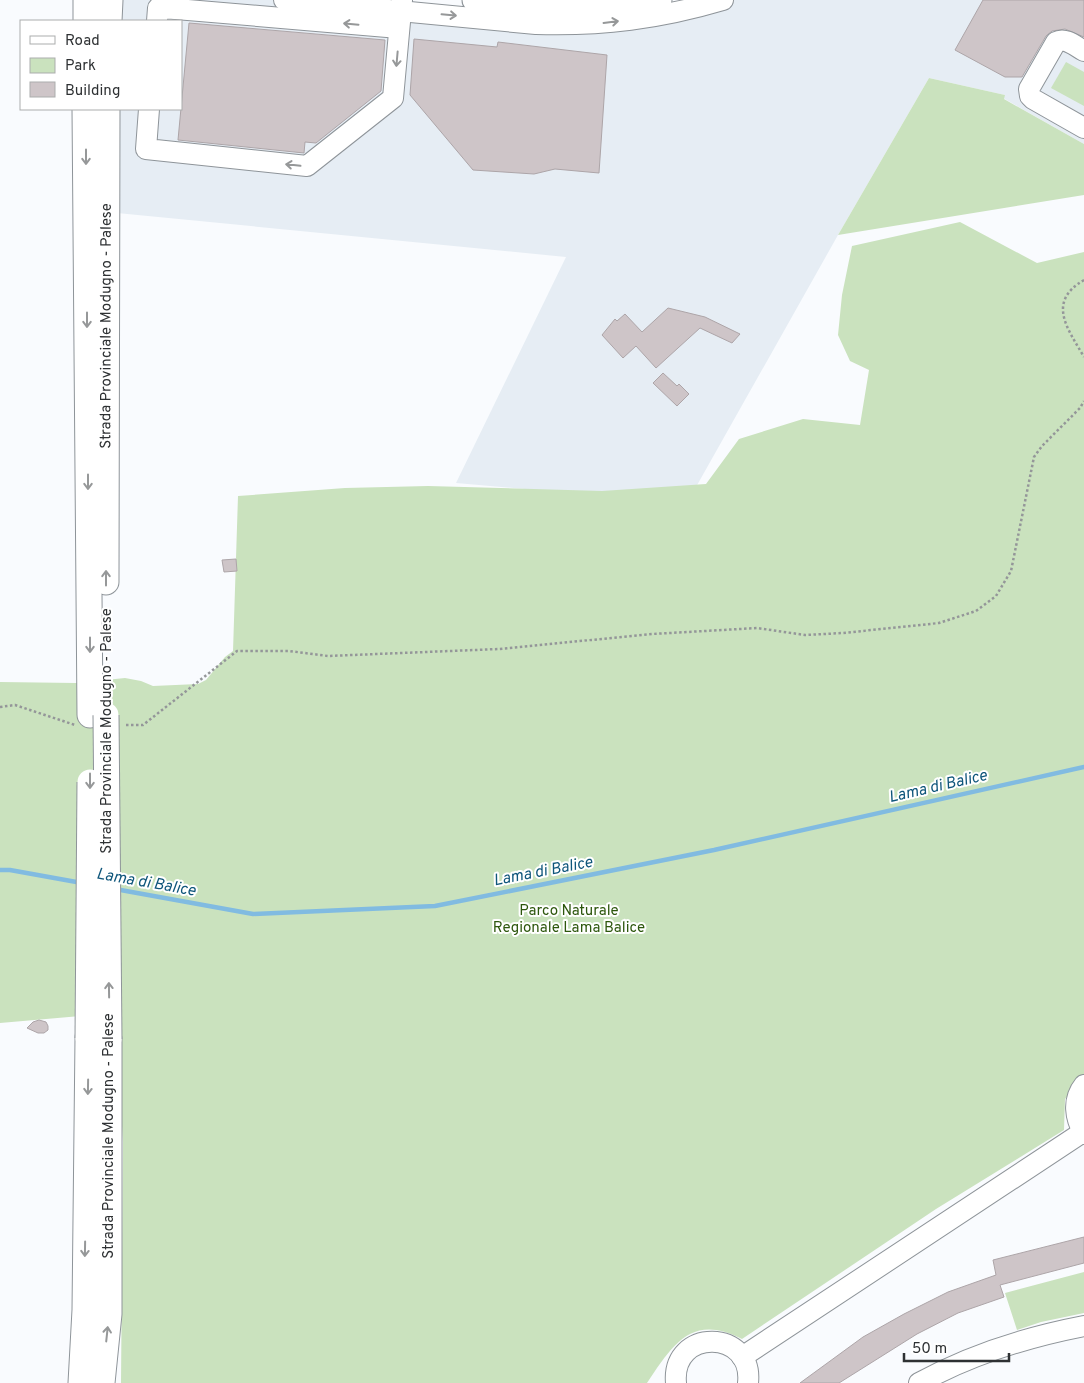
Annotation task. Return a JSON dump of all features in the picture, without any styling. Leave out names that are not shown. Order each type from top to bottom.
[{"type":"main road","points":[[86,0],[86,20]]},
{"type":"main road","points":[[109,20],[110,0]]},
{"type":"main road","points":[[475,0],[541,6],[596,7],[658,0]]},
{"type":"main road","name":"Strada Provinciale Modugno - Palese","points":[[85,110],[98,715]]},
{"type":"main road","name":"Strada Provinciale Modugno - Palese","points":[[102,1383],[109,1314],[99,1038],[98,715],[107,110]]},
{"type":"main road","name":"Strada Provinciale Modugno - Palese","points":[[81,1383],[99,1038]]},
{"type":"street","points":[[284,0],[400,13],[536,24],[575,25],[608,23],[662,15],[723,0]]},
{"type":"street","points":[[157,20],[158,8],[175,5],[400,13]]},
{"type":"street","points":[[150,110],[146,149],[307,166],[393,98],[400,13]]},
{"type":"street","points":[[1084,50],[1066,40],[1056,42],[1029,89],[1030,96],[1033,99],[1084,128]]},
{"type":"street","points":[[742,1356],[1083,1133],[1076,1116],[1076,1103],[1080,1090],[1084,1085]]},
{"type":"street","points":[[919,1383],[978,1355],[1027,1340],[1084,1326]]},
{"type":"street","points":[[661,1383],[676,1377],[680,1359],[688,1350],[698,1343],[710,1341],[722,1342],[733,1347],[742,1356],[746,1366],[748,1383]]},
{"type":"path","points":[[1084,280],[1076,285],[1066,296],[1062,311],[1066,325],[1084,357]]},
{"type":"path","points":[[144,725],[237,651],[288,651],[328,656],[499,649],[652,634],[757,628],[806,635],[843,633],[939,623],[976,611],[996,596],[1011,571],[1034,457],[1042,446],[1080,408],[1084,401]]},
{"type":"shaded area","points":[[123,0],[347,0],[583,16],[703,0],[1084,0],[1084,144],[1003,98],[1005,95],[929,78],[687,503],[456,483],[566,257],[117,213],[117,110],[182,110],[182,20],[118,20]]},
{"type":"green space","points":[[1066,62],[1084,72],[1084,106],[1051,88]]},
{"type":"green space","points":[[929,78],[1005,95],[1004,99],[1084,144],[1084,195],[838,235]]},
{"type":"green space","name":"Parco Naturale Regionale Lama Balice","points":[[960,222],[1037,263],[1084,252],[1084,1077],[1065,1099],[1064,1130],[936,1209],[742,1339],[725,1332],[710,1329],[697,1331],[686,1337],[675,1345],[647,1383],[121,1383],[123,1142],[115,1013],[0,1023],[0,682],[76,683],[125,678],[141,681],[153,686],[198,684],[206,680],[225,657],[233,651],[238,496],[345,488],[428,486],[602,491],[706,484],[739,439],[803,419],[860,425],[869,370],[850,361],[838,335],[842,295],[852,246]]},
{"type":"green space","points":[[1084,1272],[1084,1313],[1041,1322],[1017,1330],[1005,1293]]},
{"type":"building","points":[[983,0],[1084,0],[1084,37],[1065,29],[1052,31],[1046,36],[1022,77],[1005,77],[955,50]]},
{"type":"building","points":[[189,23],[385,40],[381,91],[316,143],[305,142],[304,153],[178,140]]},
{"type":"building","points":[[414,39],[497,47],[498,42],[607,55],[599,173],[555,169],[534,174],[473,170],[410,95]]},
{"type":"building","points":[[668,308],[705,317],[740,334],[732,343],[700,328],[656,368],[636,346],[623,358],[602,335],[615,319],[617,321],[625,314],[642,332]]},
{"type":"building","points":[[663,373],[689,394],[677,406],[653,383]]},
{"type":"building","points":[[236,559],[237,571],[224,572],[222,560]]},
{"type":"building","points":[[39,1020],[46,1022],[48,1026],[48,1030],[44,1033],[38,1033],[27,1028],[33,1022]]},
{"type":"building","points":[[1084,1237],[1084,1263],[1000,1285],[1004,1297],[958,1313],[917,1334],[839,1383],[800,1383],[863,1337],[904,1314],[948,1292],[996,1275],[993,1260]]},
{"type":"waterway","name":"Lama di Balice","points":[[115,889],[253,914],[435,906],[714,850],[1084,767]]},
{"type":"waterway","name":"Lama di Balice","points":[[0,870],[10,870],[82,883]]}]
